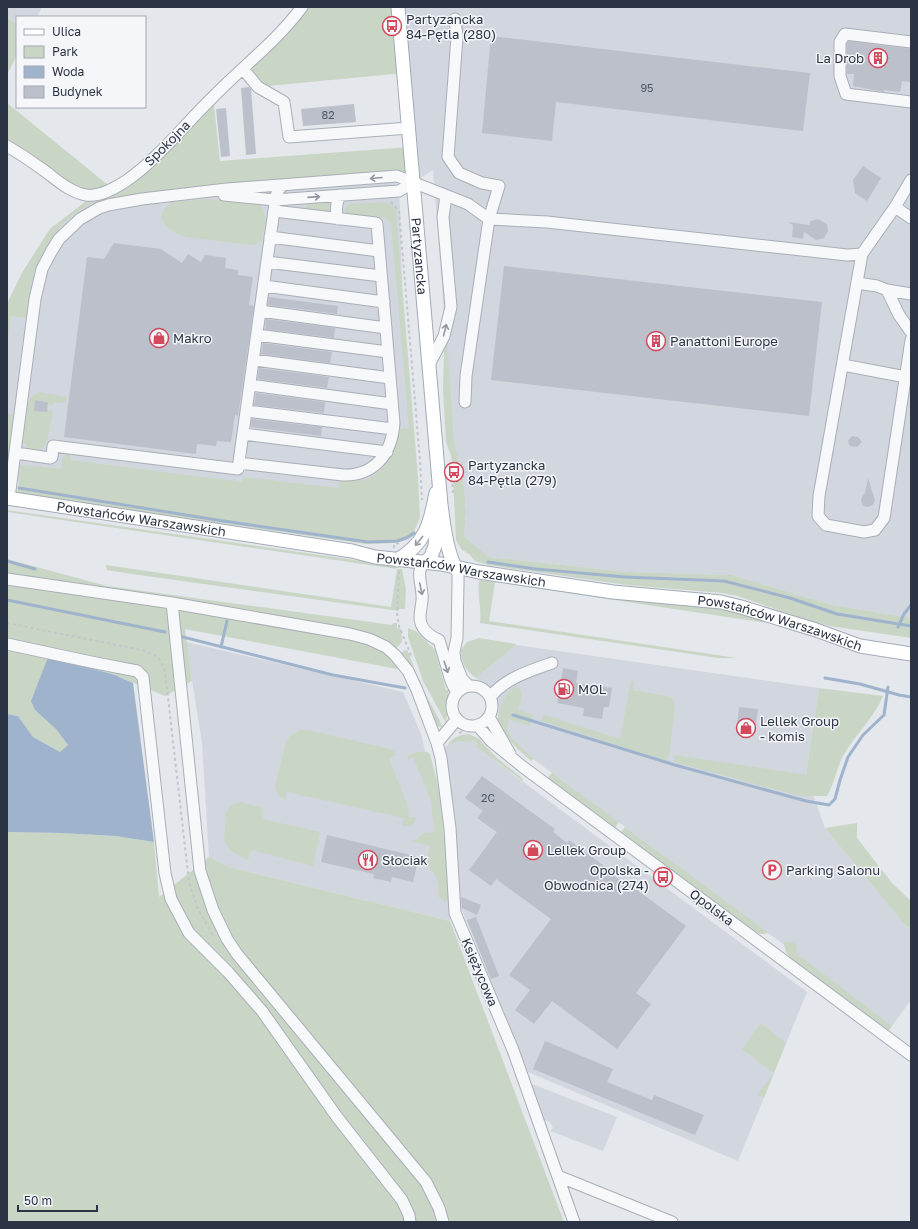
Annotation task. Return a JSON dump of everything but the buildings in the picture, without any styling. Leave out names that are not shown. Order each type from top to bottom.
[{"type":"main road","name":"Partyzancka","points":[[398,7],[441,505],[445,535],[455,567]]},
{"type":"main road","points":[[396,560],[403,556],[422,538],[430,518],[439,477]]},
{"type":"main road","name":"Powstańców Warszawskich","points":[[8,498],[352,551],[396,560],[428,558],[455,567],[479,572],[613,592],[721,602],[816,630],[860,646],[911,654]]},
{"type":"main road","name":"Partyzancka","points":[[428,558],[435,546],[441,505]]},
{"type":"street","name":"Spokojna","points":[[7,146],[69,188],[87,195],[103,193],[125,182],[155,157],[213,96],[280,33],[302,7]]},
{"type":"street","points":[[455,19],[457,36],[448,157],[459,173],[482,183],[499,186],[489,219],[466,376],[465,402]]},
{"type":"street","points":[[911,42],[845,34],[840,42],[840,76],[846,94],[911,102]]},
{"type":"street","points":[[243,69],[258,86],[284,102],[289,137],[409,128]]},
{"type":"street","points":[[8,498],[16,453],[35,299],[42,269],[55,245],[80,219],[99,208],[113,204],[227,189],[397,176],[468,204],[489,219],[547,222],[847,255],[862,254]]},
{"type":"street","points":[[911,180],[895,207],[862,254],[819,496],[818,516],[826,526],[864,532],[875,530],[884,518],[911,340]]},
{"type":"street","points":[[275,206],[340,195],[399,191],[414,182]]},
{"type":"street","points":[[16,453],[50,458],[52,457],[53,446],[238,468],[277,192],[284,185]]},
{"type":"street","points":[[194,193],[228,195],[338,219],[377,224],[392,404],[393,429],[387,452],[383,458],[367,471],[354,475],[239,463]]},
{"type":"street","points":[[338,219],[336,214],[340,195]]},
{"type":"street","points":[[429,365],[444,336],[451,307],[443,217],[446,196]]},
{"type":"street","points":[[895,207],[911,218]]},
{"type":"street","points":[[270,237],[379,251]]},
{"type":"street","points":[[267,262],[381,276]]},
{"type":"street","points":[[857,283],[911,294]]},
{"type":"street","points":[[264,286],[384,302]]},
{"type":"street","points":[[887,290],[899,315],[911,332]]},
{"type":"street","points":[[260,310],[386,328]]},
{"type":"street","points":[[257,335],[388,352]]},
{"type":"street","points":[[254,360],[390,378]]},
{"type":"street","points":[[843,365],[906,376]]},
{"type":"street","points":[[250,385],[392,404]]},
{"type":"street","points":[[246,411],[393,429]]},
{"type":"street","points":[[243,434],[387,452]]},
{"type":"street","points":[[428,558],[419,573],[422,596],[420,622],[428,634],[439,640],[451,681],[457,693]]},
{"type":"street","points":[[455,567],[458,574],[458,583],[457,638],[454,652],[455,661],[462,678],[469,686]]},
{"type":"street","name":"Księżycowa","points":[[7,578],[172,603],[350,634],[369,639],[386,647],[395,654],[408,671],[417,690],[441,758],[450,828],[455,912],[513,1050],[574,1222]]},
{"type":"street","points":[[172,603],[200,871],[213,910],[236,954],[426,1182],[439,1208],[443,1222]]},
{"type":"street","points":[[7,644],[137,671],[143,677],[165,873],[171,899],[189,933],[228,972],[262,1011],[338,1117],[402,1200],[410,1222]]},
{"type":"street","points":[[490,697],[502,685],[517,676],[552,663]]},
{"type":"street","points":[[469,686],[484,689],[490,697],[492,707],[489,717],[486,721],[477,725],[466,725],[457,719],[454,714],[452,703],[457,693],[469,686]]},
{"type":"street","name":"Opolska","points":[[489,717],[513,758]]},
{"type":"street","points":[[436,743],[457,719]]},
{"type":"street","name":"Opolska","points":[[477,725],[491,742],[546,785],[911,1055]]},
{"type":"street","points":[[558,1176],[672,1222]]},
{"type":"path","points":[[390,197],[391,201],[399,211],[420,460],[422,503]]},
{"type":"path","points":[[396,604],[400,566],[396,560],[394,544],[406,542]]},
{"type":"path","points":[[7,623],[142,650],[154,654],[161,661],[165,671],[189,882],[197,907],[215,940]]},
{"type":"shaded area","points":[[7,7],[42,7],[38,16],[16,16],[16,23],[7,18]]},
{"type":"shaded area","points":[[398,7],[911,7],[911,618],[833,605],[732,575],[628,572],[489,557],[464,536],[466,512],[464,487],[454,440],[433,170],[414,182]]},
{"type":"shaded area","points":[[396,183],[399,191],[403,334],[413,458],[319,523],[7,479],[7,304],[22,273],[50,229],[85,202],[284,185]]},
{"type":"shaded area","points":[[186,642],[403,692],[421,734],[441,817],[450,921],[232,868],[209,857],[202,743]]},
{"type":"shaded area","points":[[516,645],[819,688],[806,775],[825,828],[905,925],[911,929],[911,1000],[892,1026],[536,761],[512,738],[507,728],[498,717],[497,702],[494,693],[476,678]]},
{"type":"shaded area","points":[[473,740],[477,743],[475,746],[807,992],[738,1161],[528,1072],[461,908],[453,808],[444,748],[451,743],[464,741],[470,742]]},
{"type":"shaded area","points":[[532,1084],[617,1117],[603,1151],[550,1131],[553,1128],[550,1122],[544,1120]]},
{"type":"green space","points":[[302,7],[398,7],[404,73],[258,87],[243,69]]},
{"type":"green space","points":[[7,18],[16,23],[16,57],[7,75]]},
{"type":"green space","points":[[213,96],[220,161],[410,147],[414,182],[397,176],[99,208],[93,202],[75,213],[59,227],[34,270],[27,318],[11,316],[7,348],[7,304],[22,273],[50,229],[85,202],[93,201],[87,195],[7,146],[7,103],[113,189]]},
{"type":"green space","points":[[208,199],[258,203],[262,207],[265,216],[262,240],[255,245],[251,245],[185,237],[169,229],[162,220],[162,213],[172,202]]},
{"type":"green space","points":[[329,202],[332,204],[329,212],[307,210],[305,206],[306,205]]},
{"type":"green space","points":[[384,202],[392,205],[396,211],[418,477],[420,518],[414,531],[417,533],[406,540],[399,542],[386,544],[365,544],[17,494],[21,466],[24,465],[61,469],[64,456],[68,453],[71,453],[70,460],[242,482],[243,477],[338,488],[340,479],[361,480],[367,479],[374,475],[390,458],[400,429],[409,428],[391,222],[385,218],[357,217],[346,214],[345,211],[347,206],[351,204]]},
{"type":"green space","points":[[447,339],[454,440],[464,487],[466,512],[464,536],[489,557],[628,572],[732,575],[833,605],[911,618],[911,638],[830,626],[813,622],[738,596],[722,593],[627,585],[488,565],[475,561],[470,555],[461,549],[456,540],[453,478],[456,477],[455,468],[453,468],[446,442],[443,390],[444,350]]},
{"type":"green space","points":[[39,392],[67,397],[65,403],[54,402],[53,405],[48,405],[48,402],[35,400],[34,411],[53,411],[48,438],[44,447],[37,451],[26,446],[24,442],[24,434],[28,404],[32,397]]},
{"type":"green space","points":[[7,413],[13,415],[7,481]]},
{"type":"green space","points":[[7,510],[397,566],[396,569],[7,512]]},
{"type":"green space","points":[[7,559],[107,586],[392,625],[393,623],[397,623],[397,628],[401,629],[402,642],[395,649],[389,646],[7,576]]},
{"type":"green space","points":[[106,565],[391,607],[397,569],[402,569],[406,589],[405,609],[399,609],[399,611],[132,574],[107,570]]},
{"type":"green space","points":[[481,580],[618,599],[723,609],[768,623],[495,582],[489,621],[737,658],[718,658],[480,623],[479,581]]},
{"type":"green space","points":[[7,581],[369,639],[408,671],[185,629],[192,681],[165,696],[115,675],[51,657],[56,729],[68,745],[60,752],[33,737],[18,716],[7,714]]},
{"type":"green space","points":[[408,628],[417,632],[435,650],[446,690],[449,690],[446,708],[446,723],[423,681],[408,637]]},
{"type":"green space","points":[[479,638],[516,645],[476,678],[465,666],[462,659],[461,650],[467,642]]},
{"type":"green space","points":[[405,650],[408,651],[419,682],[442,727],[435,726],[400,655]]},
{"type":"green space","points":[[631,681],[634,681],[633,690],[671,697],[675,706],[669,756],[665,760],[541,721],[543,715],[546,715],[620,739]]},
{"type":"green space","points":[[515,687],[520,689],[522,695],[518,710],[533,715],[529,726],[509,719],[507,728],[512,738],[534,759],[531,761],[510,741],[501,729],[499,723],[498,716],[504,698]]},
{"type":"green space","points":[[819,688],[883,696],[875,712],[843,756],[827,796],[800,796],[674,762],[675,755],[806,775]]},
{"type":"green space","points":[[300,730],[308,730],[390,749],[395,752],[396,755],[389,759],[407,804],[409,818],[415,817],[415,821],[408,826],[402,826],[404,818],[287,792],[285,800],[281,797],[275,786],[286,742],[290,736]]},
{"type":"green space","points":[[469,734],[479,739],[496,757],[523,779],[523,781],[475,746],[477,743],[473,740],[470,742],[455,742],[447,746],[456,737]]},
{"type":"green space","points":[[417,752],[427,752],[430,754],[440,793],[450,894],[450,897],[445,901],[439,897],[436,876],[426,867],[430,846],[411,841],[416,840],[424,833],[435,832],[430,798],[413,757],[407,760],[409,755]]},
{"type":"green space","points":[[552,773],[619,822],[615,828],[547,778]]},
{"type":"green space","points":[[240,802],[263,808],[262,819],[320,832],[313,866],[251,850],[247,860],[230,850],[224,840],[226,812],[230,806]]},
{"type":"green space","points":[[857,823],[857,838],[892,883],[911,901],[911,929],[905,925],[825,828]]},
{"type":"green space","points":[[625,827],[769,933],[761,934],[753,931],[621,832]]},
{"type":"green space","points":[[7,832],[115,836],[154,842],[159,897],[209,857],[232,868],[450,921],[564,1222],[7,1222]]},
{"type":"green space","points":[[785,942],[791,942],[797,945],[796,953],[892,1026],[888,1032],[791,959],[786,952]]},
{"type":"green space","points":[[761,1023],[786,1043],[774,1073],[742,1049]]},
{"type":"green space","points":[[774,1073],[764,1098],[758,1094]]},
{"type":"water","points":[[51,657],[115,675],[133,683],[154,842],[115,836],[7,832],[7,714],[18,716],[33,737],[60,752],[68,745],[56,729],[35,710],[31,701],[47,660]]},
{"type":"waterway","points":[[19,488],[217,520],[368,542],[397,541],[414,533]]},
{"type":"waterway","points":[[7,561],[35,569]]},
{"type":"waterway","points":[[488,562],[536,569],[625,577],[724,581],[790,598],[837,614],[911,626]]},
{"type":"waterway","points":[[7,600],[165,632]]},
{"type":"waterway","points":[[898,627],[904,614],[911,605]]},
{"type":"waterway","points":[[221,647],[227,621]]},
{"type":"waterway","points":[[179,636],[333,675],[405,688]]},
{"type":"waterway","points":[[825,678],[860,684],[911,697]]},
{"type":"waterway","points":[[513,715],[675,765],[806,801],[829,805],[835,799],[848,757],[863,735],[884,715],[888,687]]},
{"type":"place","name":"Partyzancka 84-Pętla (280)","points":[[392,26]]},
{"type":"place","name":"La Drob","points":[[878,58]]},
{"type":"place","name":"Makro","points":[[159,338]]},
{"type":"place","name":"Panattoni Europe","points":[[656,341]]},
{"type":"place","name":"Partyzancka 84-Pętla (279)","points":[[454,472]]},
{"type":"place","name":"MOL","points":[[564,689]]},
{"type":"place","name":"Lellek Group - komis","points":[[746,728]]},
{"type":"place","name":"Lellek Group","points":[[533,850]]},
{"type":"place","name":"Słociak","points":[[368,860]]},
{"type":"place","name":"Parking Salonu","points":[[772,870]]},
{"type":"place","name":"Opolska - Obwodnica (274)","points":[[663,877]]}]
